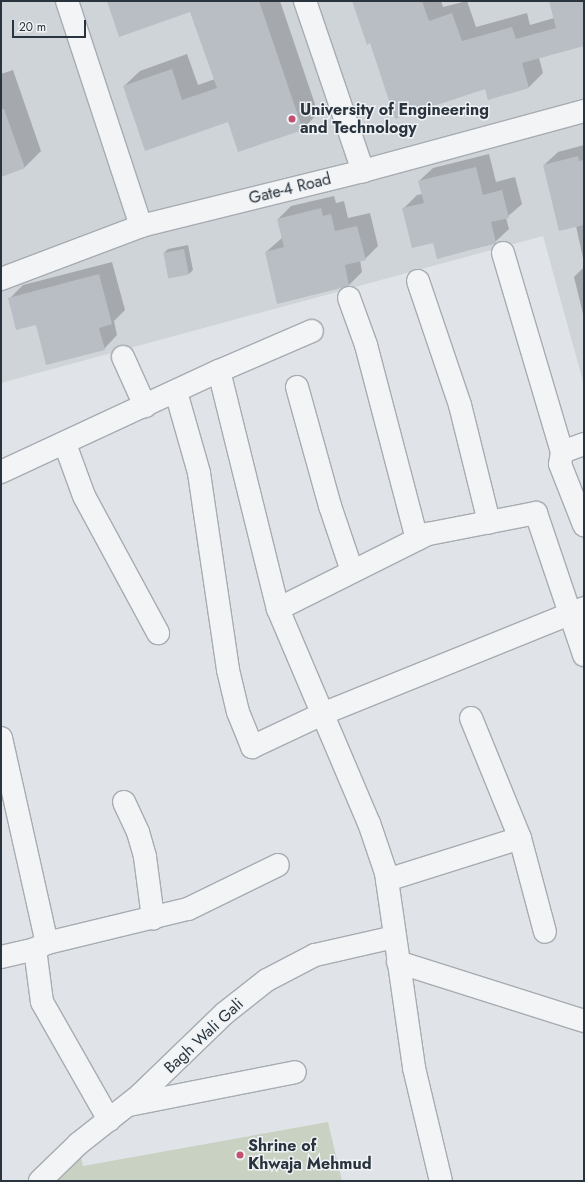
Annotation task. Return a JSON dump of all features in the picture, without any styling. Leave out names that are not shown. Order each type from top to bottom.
[{"type":"street","points":[[67,1],[141,226]]},
{"type":"street","points":[[305,1],[363,171]]},
{"type":"street","name":"Gate-4 Road","points":[[1,279],[141,226],[363,171],[584,111]]},
{"type":"street","points":[[503,253],[562,452],[560,464],[584,526]]},
{"type":"street","points":[[418,282],[460,405],[489,522]]},
{"type":"street","points":[[349,298],[366,345],[417,539]]},
{"type":"street","points":[[1,472],[65,444],[219,371],[312,331]]},
{"type":"street","points":[[123,357],[146,406]]},
{"type":"street","points":[[219,371],[278,610],[369,823],[387,880],[414,1068],[441,1181]]},
{"type":"street","points":[[297,386],[330,506],[352,571]]},
{"type":"street","points":[[176,392],[199,473],[228,670],[238,712],[252,747],[322,714],[578,611]]},
{"type":"street","points":[[65,444],[84,496],[158,633]]},
{"type":"street","points":[[562,452],[584,444]]},
{"type":"street","points":[[278,610],[352,571],[428,534],[536,513],[578,611],[584,655]]},
{"type":"street","points":[[471,718],[520,838],[544,932]]},
{"type":"street","points":[[1,738],[41,946],[42,1002],[109,1120]]},
{"type":"street","points":[[124,802],[138,832],[145,857],[153,918]]},
{"type":"street","points":[[387,880],[520,838]]},
{"type":"street","points":[[1,957],[188,909],[278,865]]},
{"type":"street","name":"Bagh Wali Gali","points":[[40,1181],[78,1144],[129,1105],[225,1013],[268,980],[315,954],[394,937]]},
{"type":"street","points":[[398,962],[584,1021]]},
{"type":"street","points":[[129,1105],[295,1072]]},
{"type":"shaded area","name":"University of Engineering and Technology","points":[[1,1],[584,1],[584,385],[543,236],[1,383]]},
{"type":"green space","name":"Shrine of Khwaja Mehmud","points":[[328,1122],[342,1181],[40,1181],[78,1144],[83,1166]]},
{"type":"building","points":[[107,1],[259,1],[303,130],[238,152],[228,122],[145,151],[123,86],[172,69],[182,100],[217,88],[190,12],[119,37]]},
{"type":"building","points":[[352,1],[422,1],[429,21],[452,13],[462,41],[512,27],[516,39],[556,28],[549,1],[584,1],[584,46],[522,63],[529,88],[488,100],[485,89],[395,119],[370,43],[367,45]]},
{"type":"building","points":[[1,109],[4,109],[25,168],[1,177]]},
{"type":"building","points":[[578,156],[579,161],[584,160],[584,225],[559,231],[543,165]]},
{"type":"building","points":[[476,167],[483,195],[502,190],[509,218],[491,222],[496,243],[437,259],[433,243],[412,248],[402,208],[424,203],[418,181]]},
{"type":"building","points":[[321,208],[323,216],[331,214],[335,231],[357,226],[366,260],[345,265],[349,286],[277,304],[265,252],[284,247],[277,219]]},
{"type":"building","points":[[184,249],[189,275],[168,279],[163,253]]},
{"type":"building","points":[[99,274],[112,324],[99,328],[105,350],[46,365],[36,325],[16,330],[8,298]]},
{"type":"place","name":"University of Engineering and Technology","points":[[292,119]]},
{"type":"place","name":"Shrine of Khwaja Mehmud","points":[[240,1155]]}]
